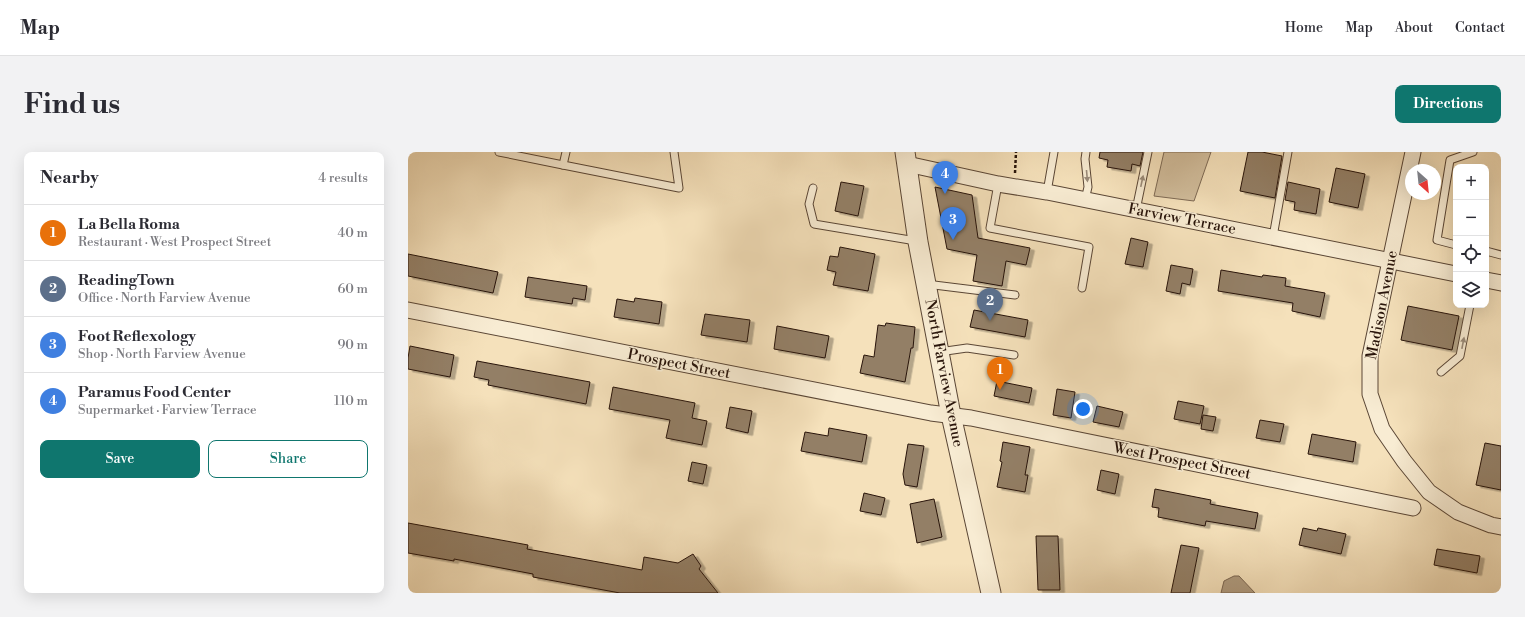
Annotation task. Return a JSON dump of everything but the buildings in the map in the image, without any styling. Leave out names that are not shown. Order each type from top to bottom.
[{"type":"street","name":"Madison Avenue","points":[[1413,152],[1370,356],[1370,394],[1382,429],[1404,461],[1429,492],[1458,512],[1496,526]]},
{"type":"street","name":"Farview Terrace","points":[[906,158],[998,184],[1047,192],[1453,273]]},
{"type":"street","name":"North Farview Avenue","points":[[906,158],[918,242],[951,415],[991,593]]},
{"type":"street","points":[[1489,281],[1501,283]]},
{"type":"street","name":"Prospect Street","points":[[408,310],[931,413],[951,415]]},
{"type":"street","name":"West Prospect Street","points":[[951,415],[1413,508]]},
{"type":"lane","points":[[499,152],[679,188],[674,152]]},
{"type":"lane","points":[[563,165],[566,152]]},
{"type":"lane","points":[[1047,192],[1054,152]]},
{"type":"lane","points":[[1086,152],[1085,159],[1088,187],[1086,200]]},
{"type":"lane","points":[[1136,210],[1148,152]]},
{"type":"lane","points":[[1273,237],[1288,152]]},
{"type":"lane","points":[[1453,244],[1437,240],[1450,160],[1473,152]]},
{"type":"lane","points":[[998,184],[990,228],[1089,247],[1082,288]]},
{"type":"lane","points":[[813,188],[809,204],[814,224],[918,242]]},
{"type":"lane","points":[[1489,252],[1501,255]]},
{"type":"lane","points":[[926,284],[1015,295]]},
{"type":"lane","points":[[1441,372],[1460,356],[1469,308]]},
{"type":"lane","points":[[939,352],[967,348],[1014,355]]},
{"type":"path","points":[[1015,173],[1016,152]]},
{"type":"shaded area","points":[[1164,152],[1211,152],[1194,201],[1154,196]]},
{"type":"shaded area","points":[[1234,576],[1239,576],[1255,593],[1221,593],[1224,581]]},
{"type":"place","name":"Paramus Food Center","points":[[945,194]]},
{"type":"place","name":"Foot Reflexology","points":[[953,240]]},
{"type":"place","name":"ReadingTown","points":[[990,321]]},
{"type":"place","name":"La Bella Roma","points":[[1000,390]]}]
